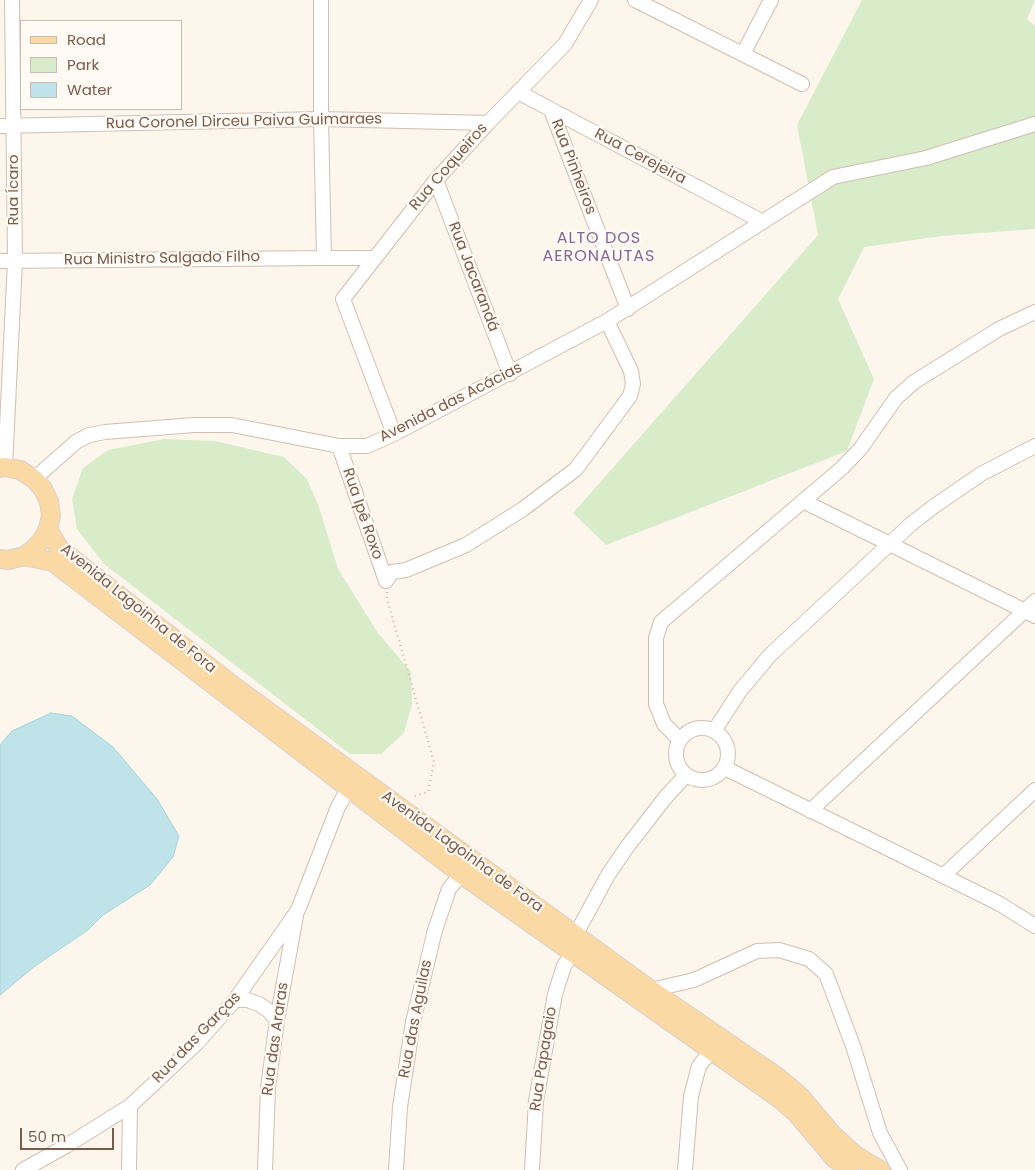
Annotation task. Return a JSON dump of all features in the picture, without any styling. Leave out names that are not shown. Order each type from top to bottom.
[{"type":"main road","points":[[2,468],[20,470],[34,478],[43,489],[49,502],[51,515],[48,529],[42,540],[24,556]]},
{"type":"main road","name":"Avenida Lagoinha de Fora","points":[[48,529],[59,548],[235,687],[461,874],[780,1099],[797,1114],[834,1158],[849,1170]]},
{"type":"main road","name":"Avenida Lagoinha de Fora","points":[[0,559],[8,560],[24,556],[52,562],[353,783],[393,802],[651,990],[779,1078],[800,1096],[834,1135],[855,1155],[880,1170]]},
{"type":"street","name":"Rua Ícaro","points":[[2,468],[5,370],[15,261],[7,126],[12,0]]},
{"type":"street","points":[[321,0],[324,258]]},
{"type":"street","name":"Rua Coqueiros","points":[[394,434],[343,299],[373,258],[436,180],[565,44],[590,0]]},
{"type":"street","points":[[635,0],[802,84]]},
{"type":"street","points":[[743,54],[771,0]]},
{"type":"street","name":"Rua Cerejeira","points":[[518,92],[763,222]]},
{"type":"street","name":"Rua Pinheiros","points":[[550,110],[628,309]]},
{"type":"street","name":"Rua Coronel Dirceu Paiva Guimaraes","points":[[7,126],[321,119],[488,123]]},
{"type":"street","name":"Avenida das Acácias","points":[[34,478],[76,442],[89,435],[106,432],[194,424],[232,425],[339,446],[367,446],[510,374],[628,309],[833,177],[926,158],[1035,124]]},
{"type":"street","name":"Rua Jacarandá","points":[[436,180],[510,374]]},
{"type":"street","name":"Rua Ministro Salgado Filho","points":[[0,261],[373,258]]},
{"type":"street","points":[[680,740],[664,724],[656,704],[656,638],[658,628],[664,618],[852,459],[872,434],[896,398],[914,382],[999,328],[1035,312]]},
{"type":"street","points":[[386,581],[392,572],[406,570],[466,545],[523,509],[576,469],[630,396],[633,384],[631,371],[607,321]]},
{"type":"street","name":"Rua Ipê Roxo","points":[[339,446],[386,581]]},
{"type":"street","points":[[714,730],[740,690],[770,655],[918,519],[957,490],[1007,460],[1035,446]]},
{"type":"street","points":[[803,501],[1030,613]]},
{"type":"street","points":[[810,811],[1030,613],[1035,601]]},
{"type":"street","points":[[695,729],[714,730],[724,738],[727,744],[729,756],[725,768],[716,777],[704,781],[686,775],[676,759],[677,746],[680,740],[695,729]]},
{"type":"street","points":[[725,768],[1014,912],[1035,926]]},
{"type":"street","points":[[576,934],[604,882],[627,847],[660,804],[686,775]]},
{"type":"street","name":"Rua das Garças","points":[[23,1170],[130,1106],[196,1044],[235,1000],[298,910],[338,807],[353,783]]},
{"type":"street","points":[[943,876],[1035,790]]},
{"type":"street","name":"Rua das Aguilas","points":[[396,1170],[400,1107],[413,1022],[438,922],[449,889],[461,874]]},
{"type":"street","name":"Rua das Araras","points":[[265,1170],[268,1088],[277,1020],[298,910]]},
{"type":"street","points":[[651,990],[694,980],[719,967],[758,951],[779,950],[809,959],[826,974],[853,1046],[880,1133],[900,1170]]},
{"type":"street","name":"Rua Papagaio","points":[[532,1170],[536,1101],[555,994],[564,966],[572,953]]},
{"type":"street","points":[[235,1000],[247,1000],[259,1004],[269,1010],[277,1020]]},
{"type":"street","points":[[685,1170],[691,1096],[699,1066],[711,1051]]},
{"type":"street","points":[[129,1170],[130,1106]]},
{"type":"path","points":[[386,581],[387,599],[434,762],[428,792],[393,802]]},
{"type":"green space","points":[[862,0],[1035,0],[1027,19],[1035,26],[1035,229],[942,236],[864,247],[838,299],[874,379],[847,451],[606,545],[573,513],[818,235],[797,125]]},
{"type":"green space","points":[[164,439],[215,441],[284,457],[307,479],[319,507],[338,569],[378,633],[411,672],[412,704],[404,733],[381,754],[350,754],[104,564],[77,529],[72,499],[83,468],[108,450]]},
{"type":"water","points":[[51,713],[72,716],[113,747],[157,799],[179,836],[173,857],[150,885],[103,915],[88,930],[35,966],[0,995],[0,745],[12,731]]},
{"type":"district","name":"ALTO DOS AERONAUTAS","points":[[599,248]]}]
